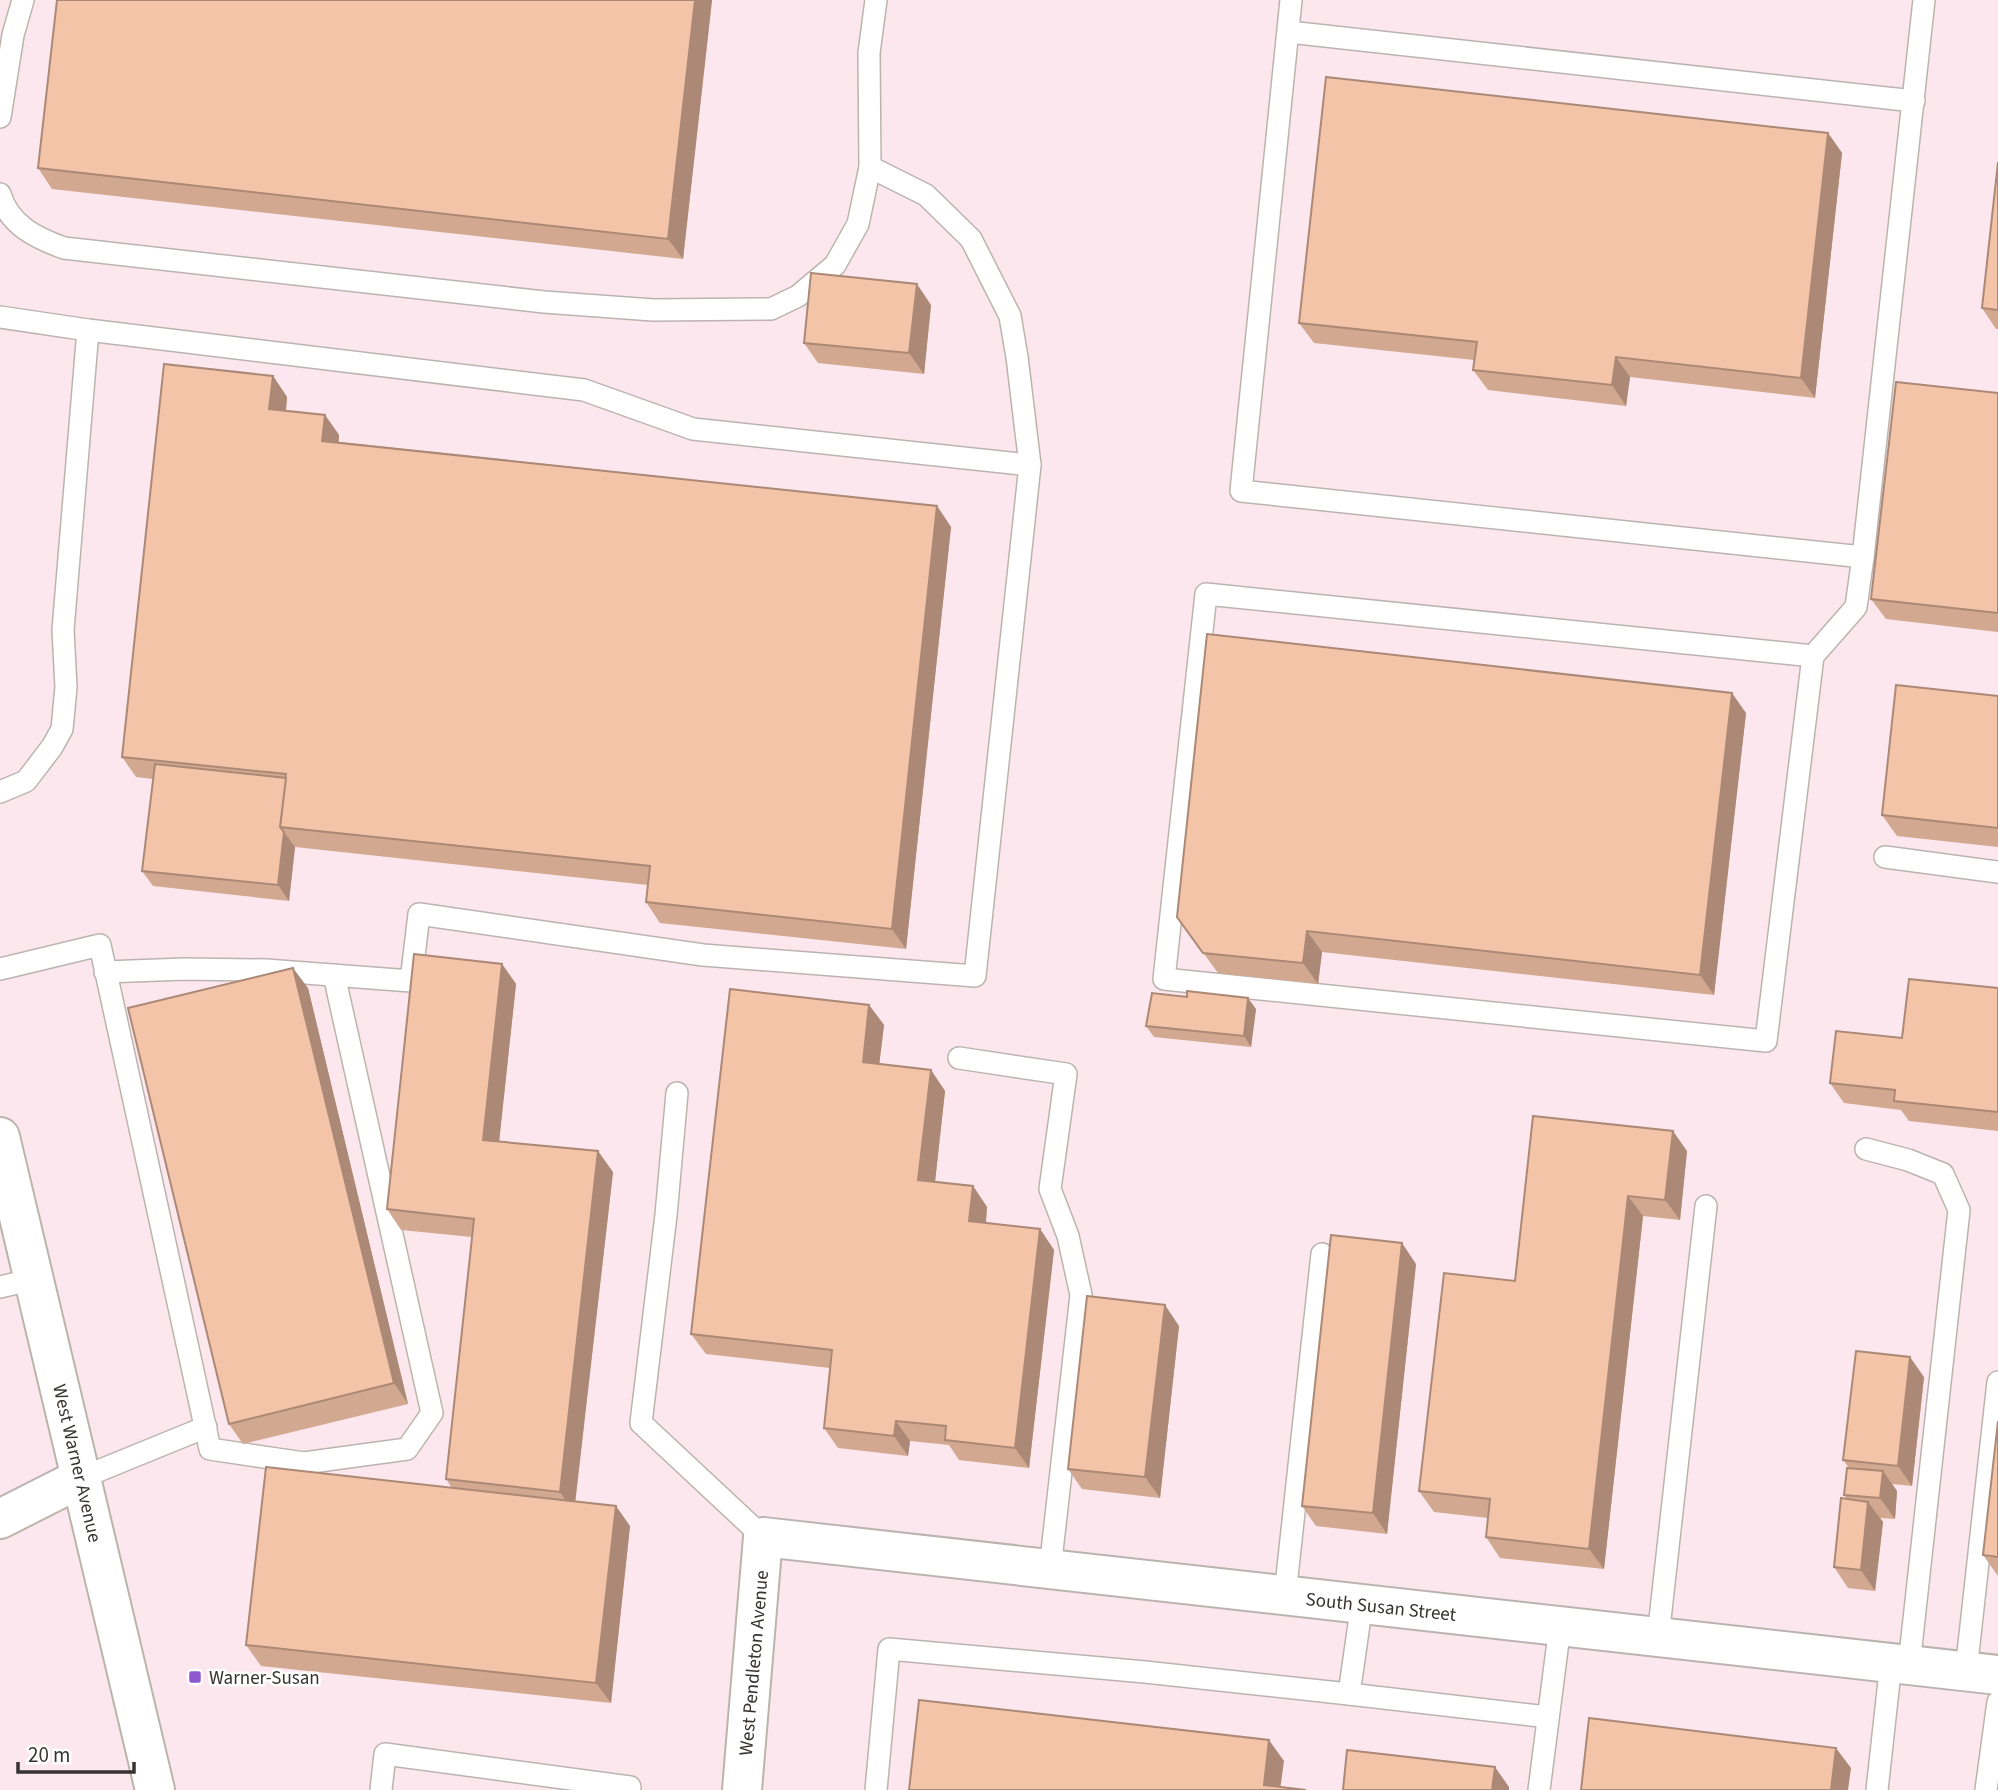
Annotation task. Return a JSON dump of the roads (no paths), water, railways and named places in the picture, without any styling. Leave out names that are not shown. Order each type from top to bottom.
[{"type":"street","name":"West Warner Avenue","points":[[0,1137],[17,1283],[81,1478],[155,1790]]},
{"type":"street","points":[[0,1519],[81,1478]]},
{"type":"street","name":"South Susan Street","points":[[763,1537],[1982,1673]]},
{"type":"street","name":"West Pendleton Avenue","points":[[742,1790],[763,1537]]},
{"type":"lane","points":[[0,117],[13,35],[23,0]]},
{"type":"lane","points":[[0,194],[11,217],[35,237],[65,248],[544,302],[653,310],[771,309],[798,296],[835,265],[858,224],[870,167],[869,54],[876,0]]},
{"type":"lane","points":[[1292,0],[1241,491],[1863,557]]},
{"type":"lane","points":[[1813,656],[1206,594],[1164,979],[1766,1041],[1813,656],[1856,607],[1924,0]]},
{"type":"lane","points":[[1289,32],[1914,102]]},
{"type":"lane","points":[[105,972],[267,970],[411,981],[419,914],[702,955],[975,976],[1030,465],[1017,357],[1010,316],[971,239],[926,195],[870,167]]},
{"type":"lane","points":[[0,317],[584,390],[693,429],[1030,465]]},
{"type":"lane","points":[[0,792],[26,781],[62,729],[66,687],[63,630],[88,330]]},
{"type":"lane","points":[[1885,857],[1998,872]]},
{"type":"lane","points":[[0,969],[100,945],[210,1448],[304,1463],[407,1449],[432,1413],[334,975]]},
{"type":"lane","points":[[959,1058],[1066,1074],[1050,1189],[1068,1236],[1081,1295],[1050,1569]]},
{"type":"lane","points":[[677,1093],[666,1214],[640,1423],[763,1537]]},
{"type":"lane","points":[[1866,1149],[1908,1160],[1943,1174],[1959,1210],[1900,1664],[1878,1790]]},
{"type":"lane","points":[[1658,1637],[1706,1206]]},
{"type":"lane","points":[[1285,1595],[1322,1254]]},
{"type":"lane","points":[[1982,1673],[1998,1382]]},
{"type":"lane","points":[[81,1478],[206,1427]]},
{"type":"lane","points":[[1349,1694],[1362,1604]]},
{"type":"lane","points":[[1539,1790],[1560,1626]]},
{"type":"lane","points":[[876,1790],[888,1649],[1145,1672],[1548,1717]]},
{"type":"lane","points":[[1986,1790],[1998,1702]]},
{"type":"lane","points":[[381,1790],[385,1755],[630,1787]]},
{"type":"place","name":"Warner-Susan","points":[[195,1677]]}]
